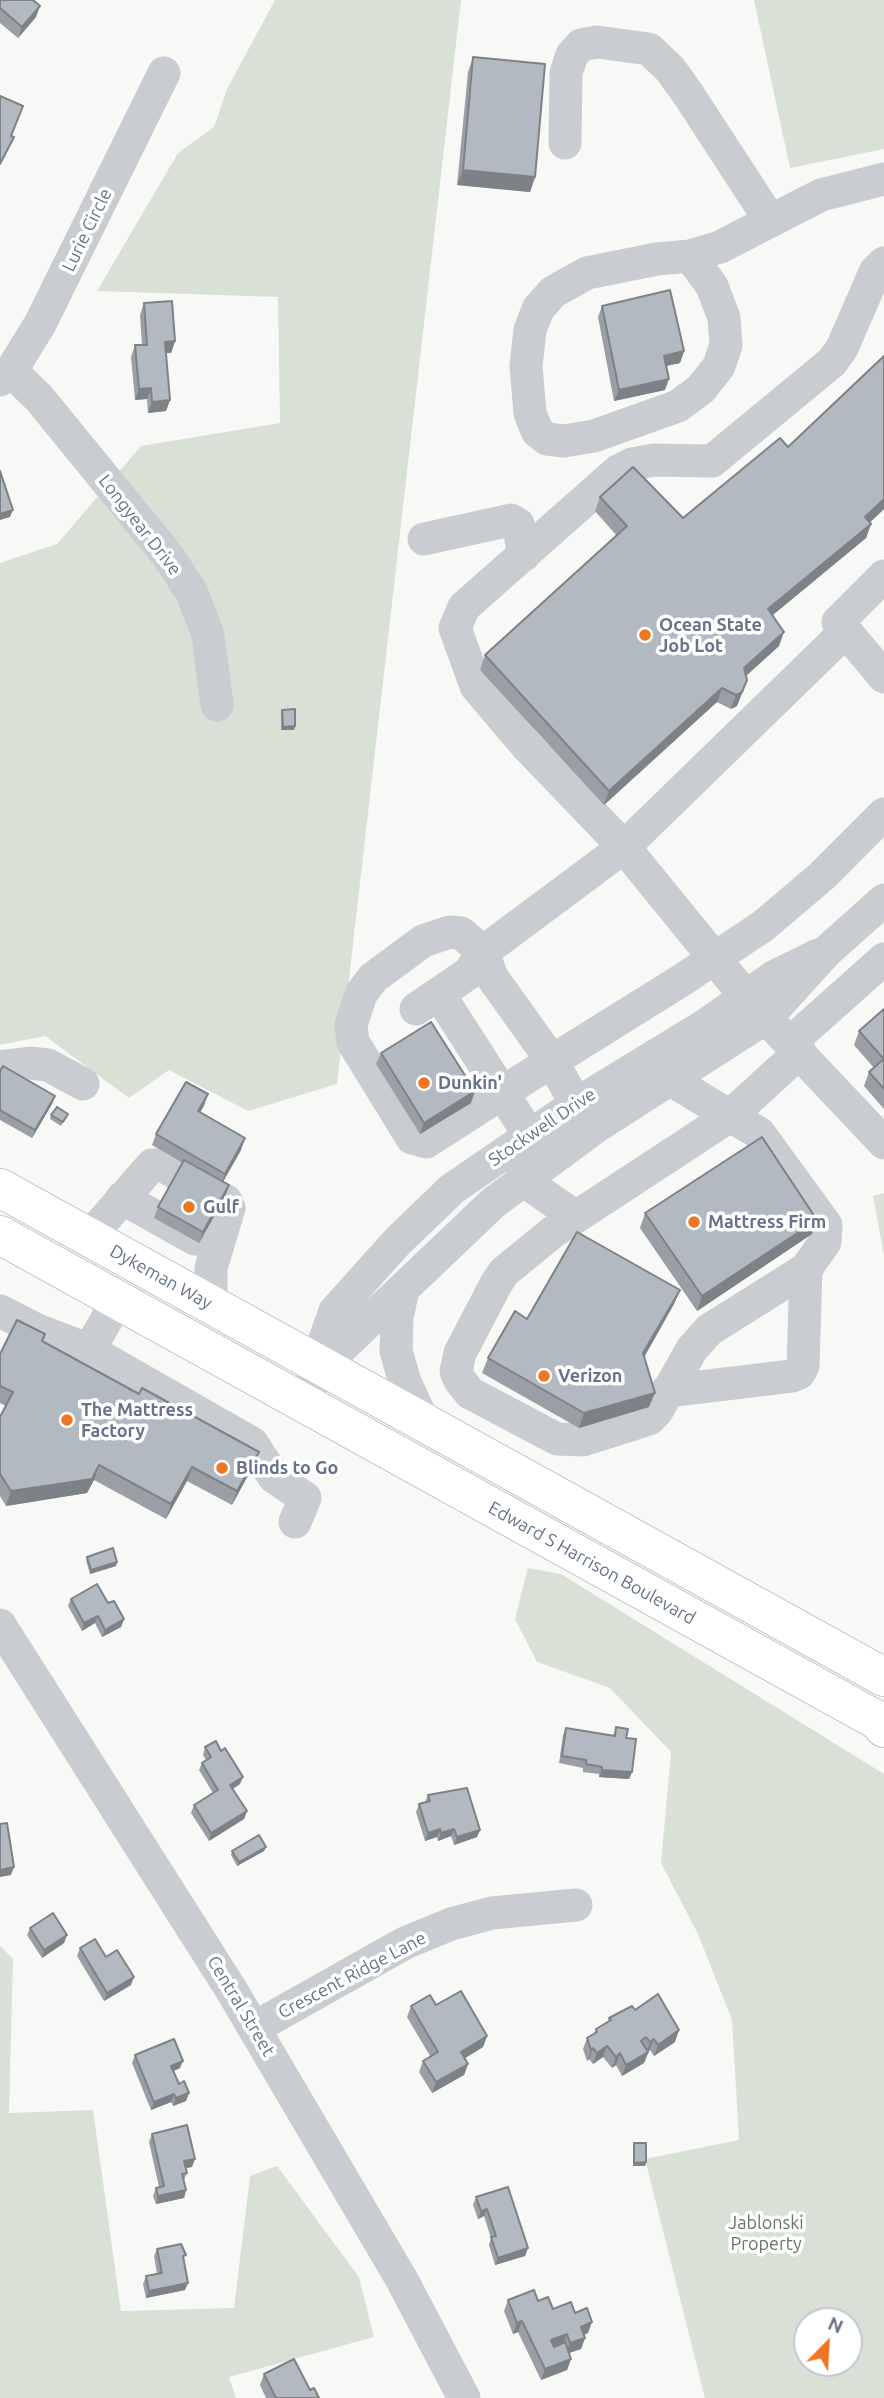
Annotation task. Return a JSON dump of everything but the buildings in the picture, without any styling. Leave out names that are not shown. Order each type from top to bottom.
[{"type":"main road","name":"Dykeman Way","points":[[0,1188],[322,1366]]},
{"type":"main road","points":[[0,1235],[301,1402]]},
{"type":"main road","points":[[322,1366],[884,1677]]},
{"type":"main road","name":"Edward S Harrison Boulevard","points":[[301,1402],[881,1724]]},
{"type":"street","points":[[565,143],[566,73],[572,55],[581,46],[597,42],[649,49],[670,69],[688,94],[770,220]]},
{"type":"street","name":"Lurie Circle","points":[[5,375],[40,324],[164,73]]},
{"type":"street","points":[[690,256],[712,286],[724,318],[726,345],[719,366],[701,389],[678,406],[594,436],[564,441],[547,439],[537,431],[530,413],[526,366],[530,330],[538,309],[553,292],[587,273],[657,259],[690,256],[720,247],[821,195],[884,179]]},
{"type":"street","points":[[884,263],[875,272],[838,357],[721,456],[702,463],[665,460],[625,466],[464,607],[456,628],[476,686],[526,745],[624,847],[713,959],[884,1143]]},
{"type":"street","name":"Longyear Drive","points":[[5,375],[47,409],[168,556],[186,583],[208,635],[216,705]]},
{"type":"street","points":[[424,539],[511,520],[518,524],[524,555]]},
{"type":"street","points":[[884,576],[840,619],[839,626],[884,676]]},
{"type":"street","points":[[530,1136],[504,1092],[428,1001],[469,973],[483,952],[624,847],[844,633]]},
{"type":"street","points":[[576,1104],[552,1061],[492,977],[483,952],[461,933],[450,932],[423,942],[373,978],[361,994],[351,1025],[353,1042],[412,1138],[420,1141],[431,1140],[552,1061],[763,926],[807,889],[884,814]]},
{"type":"street","name":"Stockwell Drive","points":[[301,1402],[322,1366],[455,1237],[522,1179],[597,1126],[662,1068],[757,1007],[827,951],[884,900]]},
{"type":"street","points":[[662,1068],[730,1116],[765,1139],[826,1225],[825,1242],[806,1269],[709,1330],[692,1349],[657,1411],[643,1423],[583,1440],[557,1440],[470,1393],[456,1371],[460,1353],[504,1272],[576,1217],[730,1116],[795,1047],[884,960]]},
{"type":"street","points":[[0,1068],[30,1063],[48,1065],[83,1084]]},
{"type":"street","name":"Stockwell Drive","points":[[322,1366],[324,1339],[335,1311],[370,1271],[452,1189],[576,1104],[662,1068]]},
{"type":"street","points":[[89,1237],[147,1168],[158,1164],[226,1201],[229,1208],[211,1268],[211,1304]]},
{"type":"street","points":[[522,1179],[576,1217]]},
{"type":"street","points":[[129,1189],[219,1240]]},
{"type":"street","points":[[667,1391],[792,1377],[799,1373],[803,1366],[806,1269]]},
{"type":"street","points":[[403,1290],[397,1317],[396,1351],[405,1382],[422,1419]]},
{"type":"street","points":[[89,1350],[118,1300]]},
{"type":"street","points":[[0,1311],[31,1327],[89,1350],[252,1443],[274,1477],[305,1498],[295,1522]]},
{"type":"street","name":"Central Street","points":[[0,1625],[254,2028],[402,2280],[464,2398]]},
{"type":"street","name":"Crescent Ridge Lane","points":[[254,2028],[405,1943],[451,1924],[492,1913],[576,1905]]},
{"type":"green space","points":[[275,0],[461,0],[337,1084],[248,1111],[169,1070],[129,1098],[45,1036],[0,1045],[0,563],[57,544],[141,446],[280,423],[278,297],[97,291],[178,153],[214,127],[227,89]]},
{"type":"green space","points":[[754,0],[884,0],[884,149],[790,168]]},
{"type":"green space","points":[[884,1193],[884,1255],[873,1196]]},
{"type":"green space","name":"Jablonski Property","points":[[528,1568],[561,1574],[884,1774],[884,2398],[705,2398],[645,2159],[739,2140],[732,2020],[698,1934],[661,1863],[671,1752],[610,1688],[537,1662],[515,1619]]},
{"type":"green space","points":[[0,1946],[13,1959],[9,2113],[93,2110],[121,2311],[234,2308],[250,2176],[277,2166],[359,2277],[374,2337],[229,2377],[236,2398],[0,2398]]},
{"type":"place","name":"Ocean State Job Lot","points":[[645,635]]},
{"type":"place","name":"Dunkin'","points":[[424,1083]]},
{"type":"place","name":"Gulf","points":[[189,1207]]},
{"type":"place","name":"Mattress Firm","points":[[694,1222]]},
{"type":"place","name":"Verizon","points":[[544,1376]]},
{"type":"place","name":"The Mattress Factory","points":[[67,1420]]},
{"type":"place","name":"Blinds to Go","points":[[222,1468]]}]
